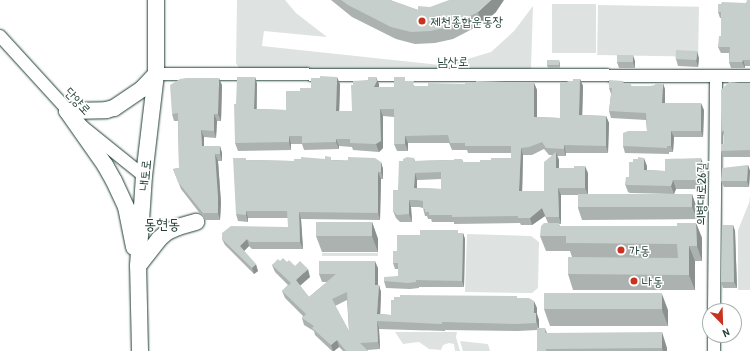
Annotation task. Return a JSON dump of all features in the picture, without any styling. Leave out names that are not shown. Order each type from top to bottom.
[{"type":"main road","name":"내토로","points":[[140,351],[138,266],[144,176],[156,74],[156,0]]},
{"type":"main road","points":[[67,111],[106,110],[114,108],[142,89],[156,74]]},
{"type":"main road","points":[[67,111],[105,165],[126,207],[138,266]]},
{"type":"main road","points":[[138,266],[159,239],[167,232],[196,222]]},
{"type":"street","name":"단양로","points":[[0,36],[83,127],[144,176]]},
{"type":"street","name":"남산로","points":[[156,74],[750,76]]},
{"type":"street","name":"의병대로26길","points":[[714,303],[716,77]]},
{"type":"shaded area","points":[[237,0],[285,0],[296,13],[327,37],[264,31],[262,46],[440,65],[444,62],[464,60],[491,52],[514,31],[533,6],[531,68],[527,71],[239,68],[236,63]]},
{"type":"shaded area","points":[[552,4],[596,4],[596,53],[552,53]]},
{"type":"shaded area","points":[[598,5],[699,7],[698,57],[597,55]]},
{"type":"shaded area","points":[[750,196],[750,290],[738,290],[738,230],[749,203]]},
{"type":"shaded area","points":[[467,234],[531,236],[539,242],[538,288],[532,293],[465,292]]},
{"type":"shaded area","points":[[322,253],[378,253],[378,256],[322,256]]},
{"type":"shaded area","points":[[395,332],[457,332],[456,337],[460,351],[455,351],[454,344],[449,343],[443,345],[441,350],[429,349],[419,342],[403,344]]},
{"type":"shaded area","points":[[460,341],[488,344],[490,351],[463,351]]},
{"type":"building","points":[[341,0],[390,0],[418,10],[418,6],[430,7],[449,0],[491,0],[478,12],[448,27],[431,31],[411,32],[391,27]]},
{"type":"building","points":[[747,0],[750,0],[750,60],[743,60],[742,62],[729,62],[730,47],[718,47],[719,36],[721,36],[721,12],[718,12],[718,4],[721,4],[722,2],[746,3]]},
{"type":"building","points":[[676,50],[697,51],[697,60],[676,59]]},
{"type":"building","points":[[617,55],[633,55],[633,62],[617,62]]},
{"type":"building","points":[[547,60],[559,60],[559,65],[547,65]]},
{"type":"building","points":[[320,76],[337,77],[336,111],[352,111],[351,85],[353,85],[353,81],[368,80],[368,77],[376,77],[377,81],[374,87],[394,87],[394,77],[405,77],[405,81],[414,81],[413,86],[428,86],[428,83],[465,84],[465,82],[476,83],[476,81],[534,83],[534,117],[560,118],[560,83],[573,81],[573,79],[580,79],[579,115],[606,116],[606,146],[564,145],[564,149],[546,148],[542,142],[529,147],[521,148],[519,191],[544,191],[544,162],[556,152],[556,168],[574,168],[574,166],[585,166],[585,188],[558,188],[559,217],[546,217],[542,208],[530,218],[518,218],[518,216],[452,217],[452,215],[429,215],[429,212],[425,212],[425,209],[423,209],[423,201],[417,200],[409,200],[409,214],[397,215],[393,211],[393,190],[398,190],[399,161],[403,161],[403,159],[407,157],[414,158],[414,161],[462,159],[462,162],[480,162],[480,160],[491,160],[491,158],[511,158],[511,146],[465,146],[465,143],[450,143],[448,135],[405,136],[405,144],[394,144],[394,109],[380,109],[381,141],[376,144],[350,143],[350,139],[336,139],[336,142],[302,143],[302,136],[289,136],[289,142],[235,143],[234,104],[236,104],[237,77],[255,77],[254,109],[286,110],[286,91],[300,91],[300,88],[311,88],[311,78],[320,78]],"holes":[[[441,172],[441,189],[414,188],[415,173]]]},
{"type":"building","points":[[219,78],[218,114],[214,114],[214,131],[201,130],[202,146],[220,146],[220,154],[215,154],[218,213],[203,213],[178,182],[173,169],[179,168],[178,113],[172,114],[170,85],[180,79]]},
{"type":"building","points":[[609,80],[631,83],[631,86],[650,86],[655,85],[655,83],[663,83],[662,103],[701,103],[701,131],[671,131],[671,146],[667,146],[667,148],[623,146],[623,133],[628,131],[647,131],[646,113],[609,111],[612,88],[609,88]]},
{"type":"building","points":[[729,82],[750,84],[750,150],[721,151],[721,144],[724,144],[724,131],[722,131],[721,90]]},
{"type":"building","points":[[325,156],[331,157],[331,160],[345,161],[348,160],[348,157],[375,158],[381,162],[381,172],[378,172],[378,213],[299,212],[300,242],[250,242],[247,239],[240,246],[256,264],[252,268],[222,239],[222,233],[231,226],[288,227],[287,211],[246,211],[246,215],[236,214],[233,158],[246,158],[246,160],[294,161],[294,159],[301,159],[301,157],[325,159]]},
{"type":"building","points":[[638,157],[644,158],[644,170],[665,171],[665,159],[701,158],[701,179],[673,180],[671,186],[627,185],[625,184],[626,177],[629,177],[629,162],[633,162],[633,159],[638,159]]},
{"type":"building","points":[[748,165],[747,181],[721,181],[722,168]]},
{"type":"building","points":[[578,194],[692,194],[692,207],[578,207]]},
{"type":"building","points":[[316,222],[372,222],[372,236],[316,236]]},
{"type":"building","points":[[544,223],[559,223],[559,226],[677,226],[677,223],[696,223],[697,246],[689,246],[689,275],[568,274],[568,257],[678,258],[677,244],[566,243],[566,236],[540,236],[541,226]]},
{"type":"building","points":[[722,225],[733,225],[734,282],[721,282]]},
{"type":"building","points":[[420,230],[458,230],[458,233],[463,233],[462,281],[416,280],[416,282],[408,283],[384,281],[384,277],[398,276],[398,263],[393,263],[393,251],[397,251],[397,235],[420,235]]},
{"type":"building","points":[[283,258],[287,262],[289,260],[295,266],[300,261],[308,269],[296,280],[309,297],[336,274],[319,274],[319,261],[375,261],[375,285],[379,285],[377,314],[391,315],[391,300],[394,300],[394,297],[400,297],[400,295],[517,296],[517,298],[529,298],[534,301],[536,323],[516,324],[442,322],[442,324],[377,321],[378,342],[360,343],[368,351],[346,351],[337,340],[331,345],[312,328],[314,326],[302,318],[306,314],[282,291],[291,283],[272,265],[278,259],[280,261]],"holes":[[[347,292],[349,331],[332,299]]]},
{"type":"building","points":[[544,293],[662,293],[662,309],[544,309]]},
{"type":"building","points":[[537,328],[545,328],[545,333],[662,332],[662,348],[546,349],[546,351],[537,351]]},
{"type":"place","name":"제천종합운동장","points":[[422,21]]},
{"type":"place","name":"가동","points":[[621,250]]},
{"type":"place","name":"나동","points":[[634,281]]},
{"type":"district","name":"동현동","points":[[162,224]]}]
